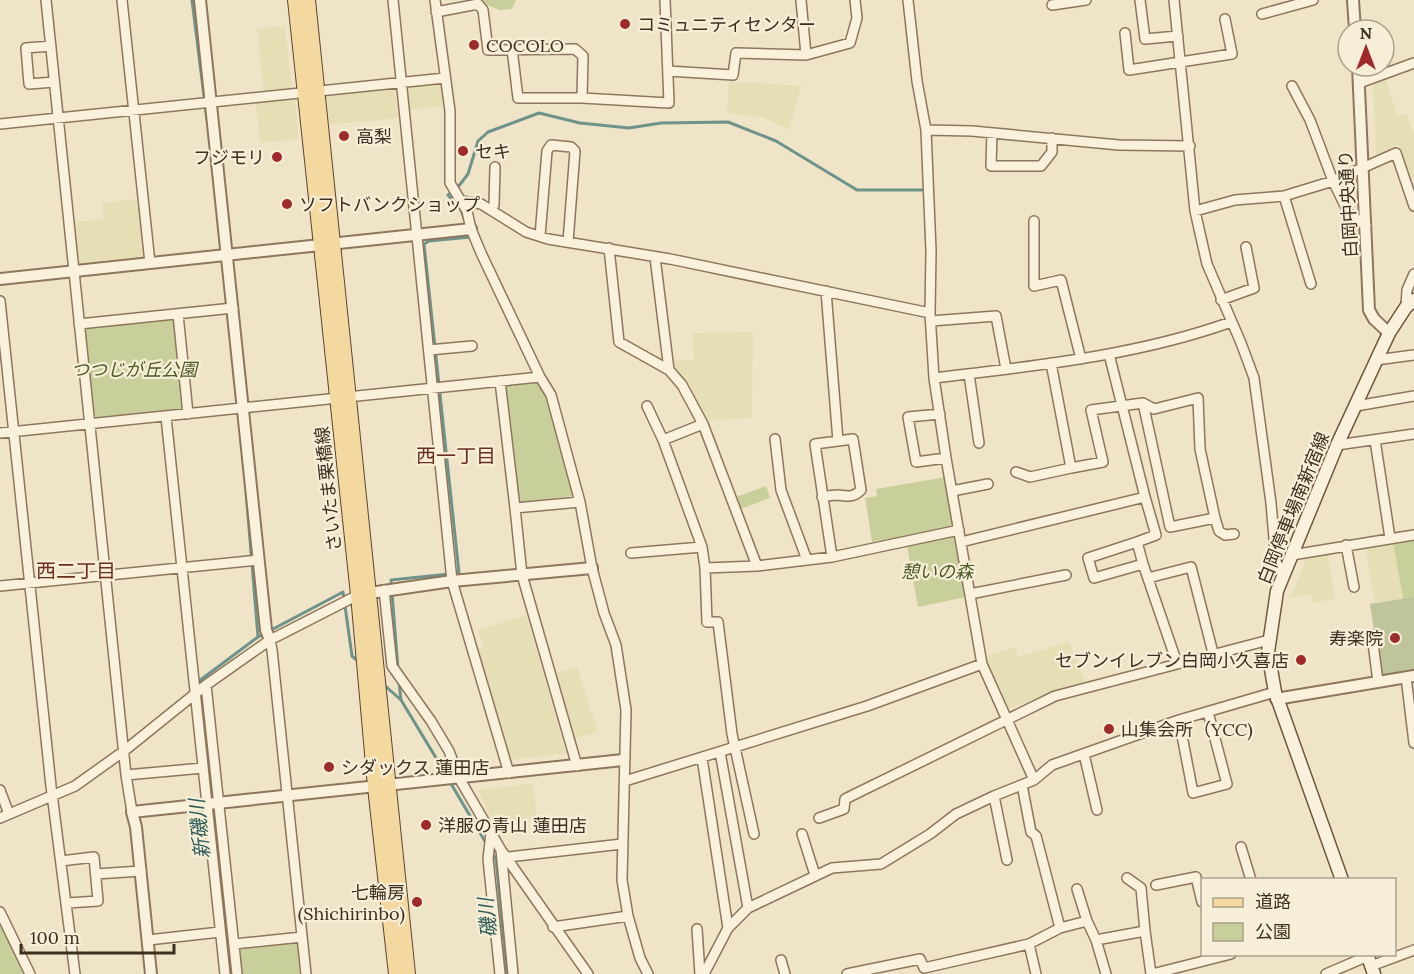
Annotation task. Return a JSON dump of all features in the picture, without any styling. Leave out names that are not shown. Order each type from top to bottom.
[{"type":"main road","name":"さいたま栗橋線","points":[[295,0],[311,92],[343,397],[370,592],[408,974]]},
{"type":"main road","name":"さいたま栗橋線","points":[[308,0],[311,92]]},
{"type":"main road","name":"白岡停車場南新宿線","points":[[1342,878],[1276,695],[1269,663],[1273,604],[1283,574],[1337,445],[1389,333],[1410,303]]},
{"type":"main road","name":"さいたま栗橋線","points":[[370,592],[375,787],[396,974]]},
{"type":"street","points":[[46,0],[126,776],[136,827],[151,974]]},
{"type":"street","points":[[122,0],[150,263]]},
{"type":"street","points":[[200,0],[258,560],[266,630],[273,650],[306,974]]},
{"type":"street","points":[[393,0],[452,581],[509,773]]},
{"type":"street","points":[[435,0],[450,111],[450,183],[462,201],[470,230],[540,377],[551,395],[580,502],[592,568],[604,613],[616,645],[626,710],[623,760],[625,781],[622,880],[628,916],[640,958],[648,974]]},
{"type":"street","points":[[512,50],[518,98],[582,98],[669,103],[664,0]]},
{"type":"street","points":[[801,0],[806,55]]},
{"type":"street","points":[[668,71],[733,75],[736,53],[806,55],[850,43],[857,18],[855,0]]},
{"type":"street","points":[[908,0],[917,81],[926,130],[934,378],[946,458],[982,664],[1034,780]]},
{"type":"street","points":[[1052,5],[1086,0]]},
{"type":"street","points":[[1140,0],[1145,39],[1178,36]]},
{"type":"street","points":[[1174,0],[1182,62],[1195,211],[1207,264],[1254,378],[1272,503],[1276,562],[1283,574]]},
{"type":"street","points":[[1262,14],[1313,0]]},
{"type":"street","points":[[1353,0],[1354,18]]},
{"type":"street","points":[[436,12],[478,4],[483,10],[488,50],[575,49],[583,56],[582,98]]},
{"type":"street","points":[[1125,33],[1129,70],[1232,54],[1225,19]]},
{"type":"street","points":[[51,46],[26,48],[29,84],[54,82]]},
{"type":"street","points":[[1359,83],[1414,63]]},
{"type":"street","points":[[0,124],[445,78]]},
{"type":"street","name":"白岡中央通り","points":[[1359,78],[1369,310],[1374,319],[1389,333]]},
{"type":"street","points":[[1292,86],[1310,120],[1333,181],[1349,214],[1366,225]]},
{"type":"street","points":[[926,130],[992,133],[1119,145],[1190,146]]},
{"type":"street","points":[[992,133],[991,166],[1041,166],[1052,152],[1052,138]]},
{"type":"street","points":[[540,236],[547,151],[551,146],[571,147],[575,151],[568,242]]},
{"type":"street","points":[[1195,211],[1235,200],[1284,196],[1333,181],[1396,153],[1414,206]]},
{"type":"street","points":[[491,210],[494,205],[495,167]]},
{"type":"street","points":[[1284,196],[1311,284]]},
{"type":"street","points":[[462,201],[481,204],[526,232],[540,236],[826,291],[931,317],[996,316],[1006,369]]},
{"type":"street","points":[[1034,221],[1034,286],[1061,280],[1081,359]]},
{"type":"street","points":[[0,279],[470,230]]},
{"type":"street","points":[[1221,300],[1254,288],[1246,247]]},
{"type":"street","points":[[609,248],[619,342],[669,370],[682,385],[702,424],[757,566]]},
{"type":"street","points":[[655,257],[669,370]]},
{"type":"street","points":[[1410,303],[1407,290],[1414,274]]},
{"type":"street","points":[[826,291],[838,441]]},
{"type":"street","points":[[0,301],[52,796],[68,903],[75,974]]},
{"type":"street","points":[[79,324],[233,308]]},
{"type":"street","points":[[178,314],[188,414]]},
{"type":"street","points":[[934,378],[1109,354],[1181,338],[1231,322]]},
{"type":"street","points":[[429,350],[472,346]]},
{"type":"street","points":[[1109,354],[1156,535],[1088,558],[1094,578],[1143,564]]},
{"type":"street","points":[[1376,360],[1414,355]]},
{"type":"street","points":[[1051,363],[1071,468]]},
{"type":"street","points":[[969,374],[979,443]]},
{"type":"street","points":[[0,434],[540,377]]},
{"type":"street","points":[[500,381],[522,575],[577,766]]},
{"type":"street","points":[[1356,406],[1414,396]]},
{"type":"street","points":[[1016,472],[1030,477],[1102,462],[1091,410],[1143,403],[1154,409],[1198,398],[1200,449],[1215,518],[1219,531],[1225,536],[1234,534]]},
{"type":"street","points":[[1143,403],[1170,527],[1215,518]]},
{"type":"street","points":[[647,406],[663,440],[702,547],[707,622],[718,622],[732,734],[754,834]]},
{"type":"street","points":[[940,414],[908,417],[916,462],[946,458]]},
{"type":"street","points":[[165,417],[225,974]]},
{"type":"street","points":[[663,440],[702,424]]},
{"type":"street","points":[[1337,445],[1414,434]]},
{"type":"street","points":[[775,439],[782,490],[807,560]]},
{"type":"street","points":[[822,497],[837,495],[846,498],[856,495],[861,490],[854,439],[815,444],[822,497],[832,557]]},
{"type":"street","points":[[1375,440],[1390,538]]},
{"type":"street","points":[[952,491],[988,484]]},
{"type":"street","points":[[961,542],[1145,497]]},
{"type":"street","points":[[515,508],[580,502]]},
{"type":"street","points":[[705,568],[757,566],[832,557],[959,530]]},
{"type":"street","points":[[1292,555],[1414,535]]},
{"type":"street","points":[[1137,542],[1177,663]]},
{"type":"street","points":[[1346,545],[1354,587]]},
{"type":"street","points":[[632,553],[702,547]]},
{"type":"street","points":[[0,586],[258,560]]},
{"type":"street","points":[[1148,578],[1191,567],[1213,653]]},
{"type":"street","points":[[0,790],[5,816],[75,786],[124,751],[206,685],[270,640],[370,592],[452,581],[592,568]]},
{"type":"street","points":[[970,594],[1066,575]]},
{"type":"street","points":[[370,592],[392,666],[448,751],[459,778],[491,833],[553,927],[588,974]]},
{"type":"street","points":[[1372,635],[1378,682]]},
{"type":"street","points":[[819,818],[844,809],[845,799],[1055,696],[1269,640]]},
{"type":"street","points":[[625,781],[867,706],[982,664]]},
{"type":"street","points":[[702,974],[728,928],[748,908],[832,868],[881,864],[930,834],[956,814],[1034,780],[1052,765],[1179,720],[1276,695],[1410,677],[1414,743]]},
{"type":"street","points":[[206,685],[237,974]]},
{"type":"street","points":[[1179,720],[1193,793],[1227,784],[1208,712]]},
{"type":"street","points":[[720,752],[748,908]]},
{"type":"street","points":[[1084,754],[1096,810]]},
{"type":"street","points":[[702,758],[728,928]]},
{"type":"street","points":[[132,812],[623,760]]},
{"type":"street","points":[[126,776],[203,768]]},
{"type":"street","points":[[1022,785],[1031,832],[1036,836],[1060,928]]},
{"type":"street","points":[[994,796],[1007,860]]},
{"type":"street","points":[[491,833],[488,859],[500,974]]},
{"type":"street","points":[[801,834],[815,875]]},
{"type":"street","points":[[505,854],[622,844]]},
{"type":"street","points":[[1241,847],[1251,878]]},
{"type":"street","points":[[505,854],[513,974]]},
{"type":"street","points":[[61,861],[94,857],[98,901],[68,903]]},
{"type":"street","points":[[96,874],[141,871]]},
{"type":"street","points":[[1156,885],[1196,877],[1201,895]]},
{"type":"street","points":[[1127,878],[1141,888],[1152,974],[1216,957]]},
{"type":"street","points":[[1077,889],[1106,974]]},
{"type":"street","points":[[0,912],[30,974]]},
{"type":"street","points":[[553,927],[628,916]]},
{"type":"street","points":[[851,973],[920,958],[924,968],[1029,944],[1060,928],[1087,921]]},
{"type":"street","points":[[697,930],[702,974]]},
{"type":"street","points":[[1096,940],[1145,931]]},
{"type":"street","points":[[147,940],[220,932]]},
{"type":"street","points":[[234,944],[302,937]]},
{"type":"street","points":[[1029,944],[1036,974]]},
{"type":"street","points":[[1396,955],[1414,950]]},
{"type":"street","points":[[1326,974],[1394,956]]},
{"type":"street","points":[[781,960],[785,974]]},
{"type":"shaded area","points":[[285,26],[292,90],[264,93],[257,29]]},
{"type":"shaded area","points":[[1386,79],[1397,115],[1406,114],[1414,133],[1414,178],[1412,179],[1399,145],[1376,155],[1373,83]]},
{"type":"shaded area","points":[[729,81],[801,86],[789,130],[762,117],[727,113]]},
{"type":"shaded area","points":[[441,83],[443,106],[409,110],[407,87]]},
{"type":"shaded area","points":[[395,88],[398,118],[328,125],[325,96]]},
{"type":"shaded area","points":[[295,99],[299,139],[260,143],[256,103]]},
{"type":"shaded area","points":[[137,199],[144,259],[79,266],[75,222],[104,219],[102,203]]},
{"type":"shaded area","points":[[753,332],[752,418],[706,420],[684,379],[672,369],[672,361],[694,360],[693,333]]},
{"type":"shaded area","points":[[1393,542],[1403,599],[1375,603],[1365,547]]},
{"type":"shaded area","points":[[1328,553],[1335,599],[1312,603],[1311,594],[1290,598],[1304,565],[1304,557]]},
{"type":"shaded area","points":[[526,615],[566,753],[510,760],[478,649],[483,647],[478,630]]},
{"type":"shaded area","points":[[1069,642],[1086,683],[1057,690],[1011,708],[1004,706],[982,658],[1015,647],[1018,657]]},
{"type":"shaded area","points":[[577,667],[598,732],[573,739],[554,674]]},
{"type":"shaded area","points":[[533,783],[537,818],[494,824],[478,790]]},
{"type":"green space","points":[[481,0],[516,0],[512,9],[500,10],[482,3]]},
{"type":"green space","name":"つつじが丘公園","points":[[172,319],[175,322],[184,406],[181,410],[98,418],[93,415],[84,331],[88,327]]},
{"type":"green space","points":[[539,381],[547,398],[573,496],[520,502],[504,386]]},
{"type":"green space","points":[[946,477],[955,528],[872,542],[865,498],[877,496],[876,489]]},
{"type":"green space","points":[[766,486],[770,498],[741,509],[736,497]]},
{"type":"green space","name":"憩いの森","points":[[956,535],[966,597],[918,607],[907,546]]},
{"type":"green space","points":[[1414,539],[1414,597],[1403,599],[1393,542]]},
{"type":"green space","name":"寿楽院","points":[[1414,597],[1414,671],[1381,677],[1370,604]]},
{"type":"green space","points":[[0,924],[23,974],[0,974]]},
{"type":"green space","points":[[297,941],[300,974],[238,974],[235,947]]},
{"type":"waterway","points":[[192,0],[207,120]]},
{"type":"waterway","points":[[464,218],[461,210],[448,195],[468,174],[478,141],[488,132],[539,113],[580,123],[629,128],[661,123],[728,122],[776,141],[857,190],[922,190]]},
{"type":"waterway","points":[[398,669],[391,580],[459,573],[424,244],[429,241],[471,237],[470,235]]},
{"type":"waterway","points":[[210,786],[199,681],[258,637],[246,491]]},
{"type":"waterway","points":[[258,637],[343,592],[352,656],[360,663]]},
{"type":"waterway","points":[[399,682],[401,700]]},
{"type":"waterway","points":[[383,684],[401,700],[447,776]]},
{"type":"waterway","points":[[450,782],[486,843]]},
{"type":"waterway","name":"磯川","points":[[491,852],[496,859],[507,974]]},
{"type":"place","name":"コミュニティセンター","points":[[625,24]]},
{"type":"place","name":"COCOLO","points":[[474,45]]},
{"type":"place","name":"高梨","points":[[344,136]]},
{"type":"place","name":"セキ","points":[[463,151]]},
{"type":"place","name":"フジモリ","points":[[277,157]]},
{"type":"place","name":"ソフトバンクショップ","points":[[287,204]]},
{"type":"place","name":"寿楽院","points":[[1395,638]]},
{"type":"place","name":"セブンイレブン白岡小久喜店","points":[[1301,660]]},
{"type":"place","name":"山集会所（YCC)","points":[[1109,729]]},
{"type":"place","name":"シダックス 蓮田店","points":[[329,767]]},
{"type":"place","name":"洋服の青山 蓮田店","points":[[426,825]]},
{"type":"place","name":"七輪房 (Shichirinbo)","points":[[417,902]]},
{"type":"district","name":"西一丁目","points":[[456,455]]},
{"type":"district","name":"西二丁目","points":[[76,570]]},
{"type":"water label","name":"新磯川","points":[[199,829]]}]
